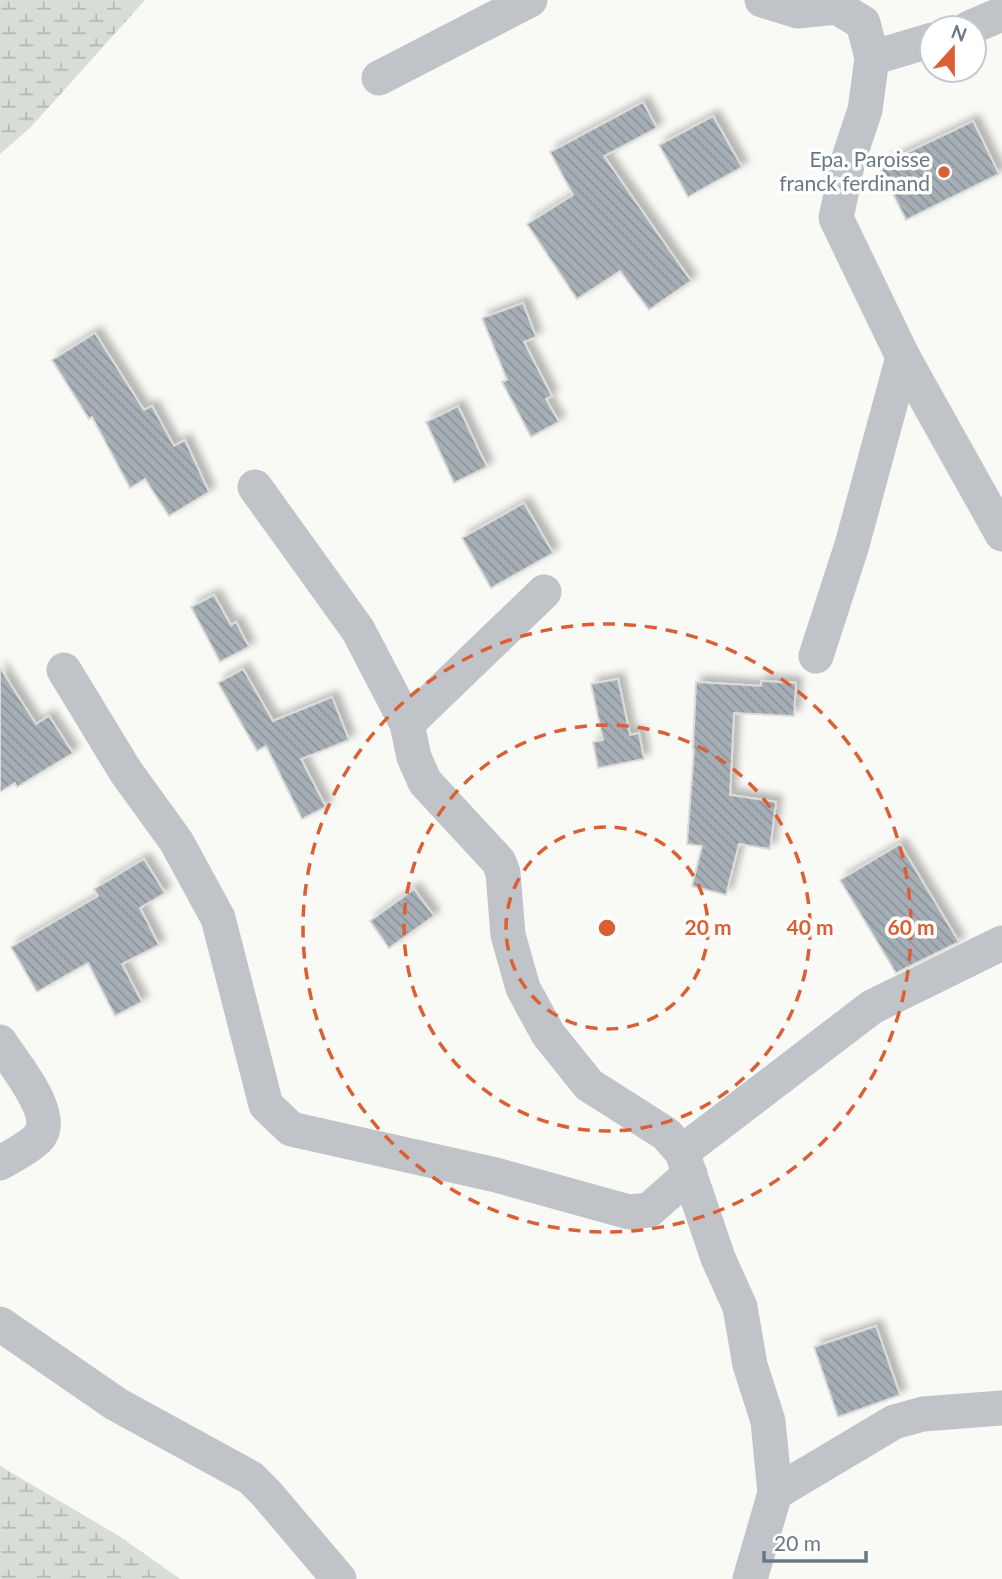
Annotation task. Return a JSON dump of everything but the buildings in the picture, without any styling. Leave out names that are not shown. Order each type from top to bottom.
[{"type":"street","points":[[379,78],[530,0]]},
{"type":"street","points":[[762,0],[797,10],[837,7],[863,23],[872,58],[865,110],[848,161],[836,218],[903,357],[1002,534]]},
{"type":"street","points":[[872,58],[918,44]]},
{"type":"street","points":[[816,656],[852,545],[903,357]]},
{"type":"street","points":[[256,487],[358,631],[407,724],[414,757],[425,782],[499,862],[503,873],[508,935],[519,975],[523,988],[548,1034],[589,1085],[666,1134],[686,1163],[718,1258],[740,1307],[750,1365],[768,1421],[775,1493],[750,1579]]},
{"type":"street","points":[[407,724],[544,592]]},
{"type":"street","points":[[64,670],[126,772],[176,841],[218,918],[266,1105],[291,1129],[496,1175],[629,1212],[649,1210],[686,1163],[872,1007],[1002,943]]},
{"type":"street","points":[[0,1042],[41,1105],[45,1121],[39,1138],[0,1163]]},
{"type":"street","points":[[0,1324],[116,1404],[251,1478],[339,1579]]},
{"type":"street","points":[[775,1493],[894,1422],[923,1414],[1002,1408]]},
{"type":"green space","points":[[0,0],[145,0],[30,128],[0,154]]},
{"type":"green space","points":[[0,1466],[119,1536],[180,1579],[0,1579]]},
{"type":"place","name":"Epa. Paroisse franck ferdinand","points":[[944,172]]}]
